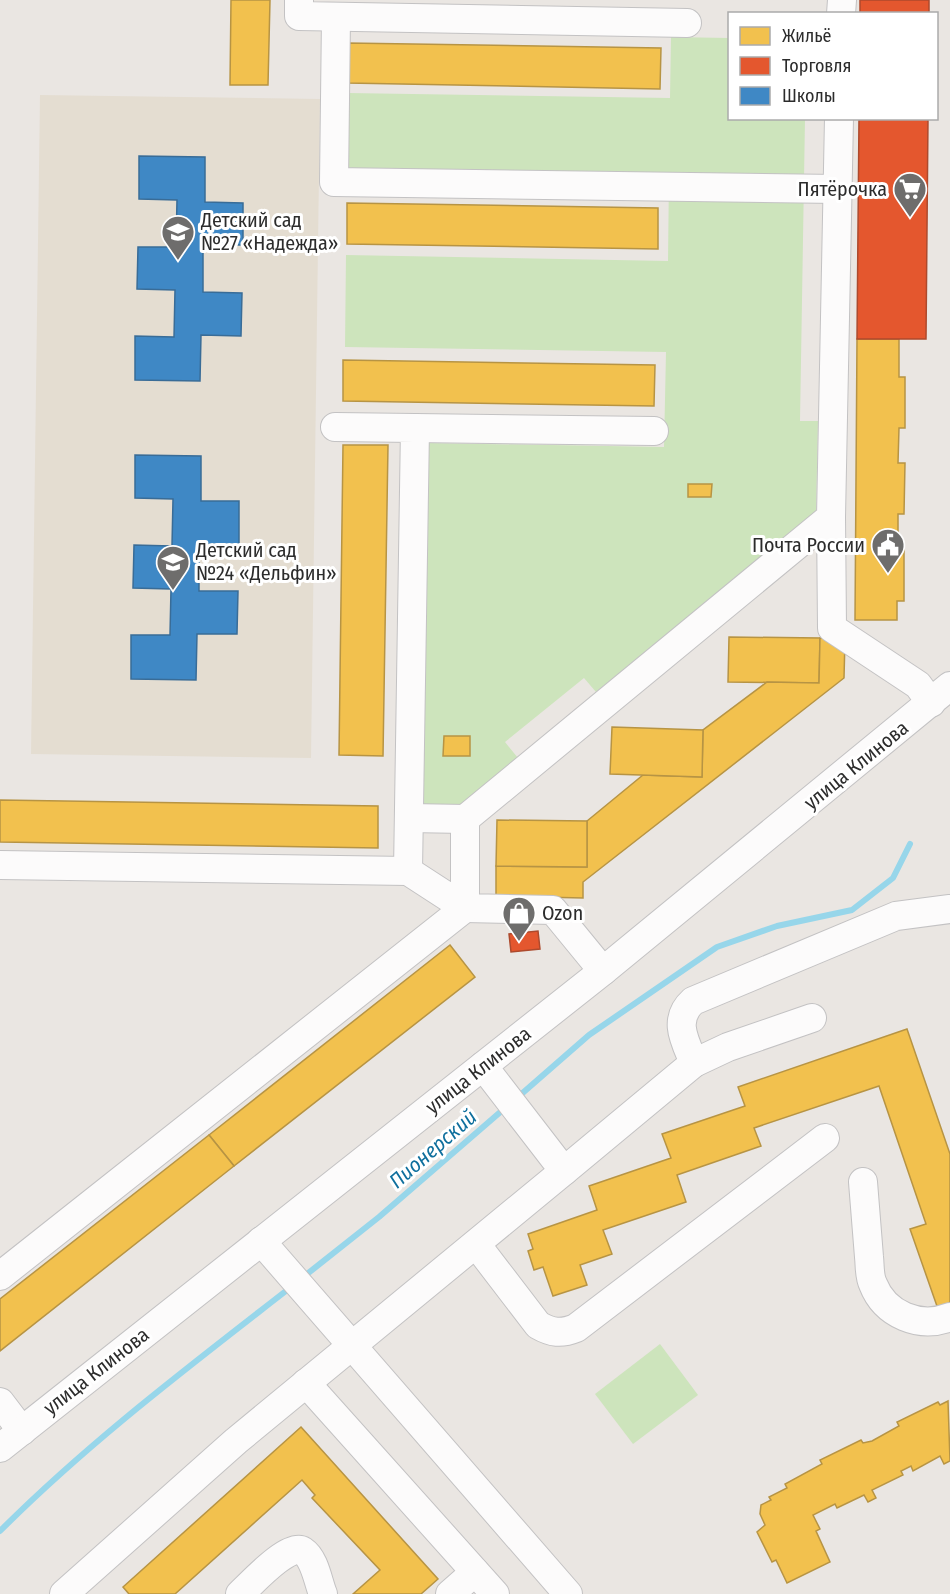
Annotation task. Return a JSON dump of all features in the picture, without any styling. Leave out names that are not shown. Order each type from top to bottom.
[{"type":"street","points":[[299,0],[298,16],[687,23]]},
{"type":"street","points":[[336,17],[334,182],[838,189]]},
{"type":"street","points":[[839,120],[831,517],[832,628],[918,685],[941,695]]},
{"type":"street","points":[[335,427],[654,431]]},
{"type":"street","points":[[408,871],[415,428]]},
{"type":"street","points":[[409,818],[465,819],[831,517]]},
{"type":"street","name":"улица Клинова","points":[[11,1439],[603,972],[941,695]]},
{"type":"street","points":[[465,819],[465,908]]},
{"type":"street","points":[[0,865],[408,871],[465,908],[553,910],[603,972]]},
{"type":"street","points":[[0,1276],[465,908]]},
{"type":"street","points":[[694,1063],[681,1031],[681,1016],[693,1001],[896,916],[950,909]]},
{"type":"street","points":[[66,1593],[236,1441],[694,1063],[750,1039],[812,1018]]},
{"type":"street","points":[[483,1066],[564,1171]]},
{"type":"street","points":[[476,1244],[538,1325],[550,1332],[563,1333],[576,1328],[825,1138]]},
{"type":"street","points":[[862,1182],[872,1283],[881,1299],[894,1312],[909,1319],[928,1322],[950,1317]]},
{"type":"street","points":[[261,1241],[567,1594]]},
{"type":"street","points":[[306,1383],[495,1594]]},
{"type":"street","points":[[0,1402],[11,1439]]},
{"type":"street","points":[[240,1594],[283,1555],[296,1549],[303,1551],[308,1557],[323,1594]]},
{"type":"street","points":[[450,1594],[475,1572]]},
{"type":"shaded area","points":[[40,95],[320,99],[311,758],[31,754]]},
{"type":"green space","points":[[671,37],[728,38],[728,120],[805,120],[800,421],[818,421],[816,513],[596,692],[584,678],[505,742],[518,758],[457,808],[421,807],[427,443],[664,447],[666,352],[345,347],[346,255],[668,261],[669,174],[346,168],[347,93],[670,98]]},
{"type":"green space","points":[[660,1344],[698,1395],[633,1444],[595,1394]]},
{"type":"building: Жильё","points":[[231,0],[270,0],[268,85],[230,85]]},
{"type":"building: Жильё","points":[[347,43],[661,48],[660,89],[347,83]]},
{"type":"building: Жильё","points":[[347,203],[658,208],[658,249],[347,244]]},
{"type":"building: Жильё","points":[[857,339],[899,339],[899,377],[905,377],[905,428],[899,428],[898,463],[905,463],[904,514],[898,514],[898,550],[904,550],[904,601],[897,601],[897,620],[855,620]]},
{"type":"building: Жильё","points":[[343,360],[655,365],[654,406],[343,401]]},
{"type":"building: Жильё","points":[[343,445],[388,445],[383,756],[339,755]]},
{"type":"building: Жильё","points":[[688,484],[712,484],[711,497],[688,497]]},
{"type":"building: Жильё","points":[[729,637],[820,638],[819,683],[728,682]]},
{"type":"building: Жильё","points":[[820,638],[845,639],[844,678],[583,882],[583,898],[496,896],[496,866],[587,867],[587,821],[643,775],[702,777],[703,730],[767,682],[819,683]]},
{"type":"building: Жильё","points":[[612,727],[703,730],[702,777],[610,774]]},
{"type":"building: Жильё","points":[[444,736],[470,736],[470,756],[443,756]]},
{"type":"building: Жильё","points":[[0,800],[378,806],[378,848],[0,842]]},
{"type":"building: Жильё","points":[[497,820],[587,821],[587,867],[496,866]]},
{"type":"building: Жильё","points":[[450,945],[475,977],[234,1166],[209,1135]]},
{"type":"building: Жильё","points":[[907,1029],[950,1154],[950,1304],[938,1309],[910,1229],[926,1224],[879,1086],[754,1128],[761,1146],[677,1175],[686,1202],[603,1230],[612,1254],[580,1265],[587,1285],[553,1296],[543,1267],[534,1270],[528,1251],[533,1249],[528,1234],[597,1210],[589,1186],[671,1158],[662,1134],[745,1106],[738,1087]]},
{"type":"building: Жильё","points":[[209,1135],[234,1166],[0,1351],[0,1299]]},
{"type":"building: Жильё","points":[[948,1401],[950,1461],[944,1464],[940,1456],[913,1471],[911,1466],[901,1471],[903,1475],[872,1490],[876,1498],[868,1502],[864,1495],[837,1508],[835,1504],[813,1515],[820,1529],[816,1531],[830,1562],[787,1583],[776,1560],[772,1562],[757,1532],[765,1525],[760,1514],[761,1505],[771,1500],[769,1497],[787,1488],[785,1484],[822,1464],[820,1460],[861,1440],[863,1443],[872,1441],[899,1426],[897,1422],[938,1402],[940,1405]]},
{"type":"building: Жильё","points":[[301,1427],[438,1579],[421,1594],[353,1594],[380,1570],[312,1498],[315,1495],[302,1480],[175,1594],[129,1594],[123,1587]]},
{"type":"building: Торговля","points":[[860,0],[929,0],[929,12],[860,12]]},
{"type":"building: Торговля","points":[[859,120],[928,120],[926,339],[857,339]]},
{"type":"building: Торговля","points":[[538,931],[540,949],[511,952],[509,934]]},
{"type":"building: Школы","points":[[139,156],[205,157],[205,202],[243,203],[243,245],[203,245],[203,292],[242,293],[241,336],[201,335],[200,381],[135,380],[135,336],[174,337],[175,290],[137,289],[138,247],[176,247],[177,200],[139,199]]},
{"type":"building: Школы","points":[[135,455],[201,456],[201,501],[239,501],[239,544],[199,544],[199,591],[238,591],[237,634],[197,634],[196,680],[131,679],[131,635],[170,635],[171,589],[133,588],[134,545],[172,546],[173,499],[135,498]]},
{"type":"waterway","name":"Пионерский","points":[[518,1097],[589,1035],[717,947],[777,926],[852,910],[893,878],[910,844]]},
{"type":"waterway","name":"Пионерский","points":[[302,1278],[379,1217],[505,1108]]},
{"type":"waterway","name":"Пионерский","points":[[0,1531],[105,1435],[291,1287]]},
{"type":"place","name":"Пятёрочка","points":[[910,218]]},
{"type":"place","name":"Детский сад №27 «Надежда»","points":[[178,261]]},
{"type":"place","name":"Почта России","points":[[888,574]]},
{"type":"place","name":"Детский сад №24 «Дельфин»","points":[[173,591]]},
{"type":"place","name":"Ozon","points":[[519,942]]}]
